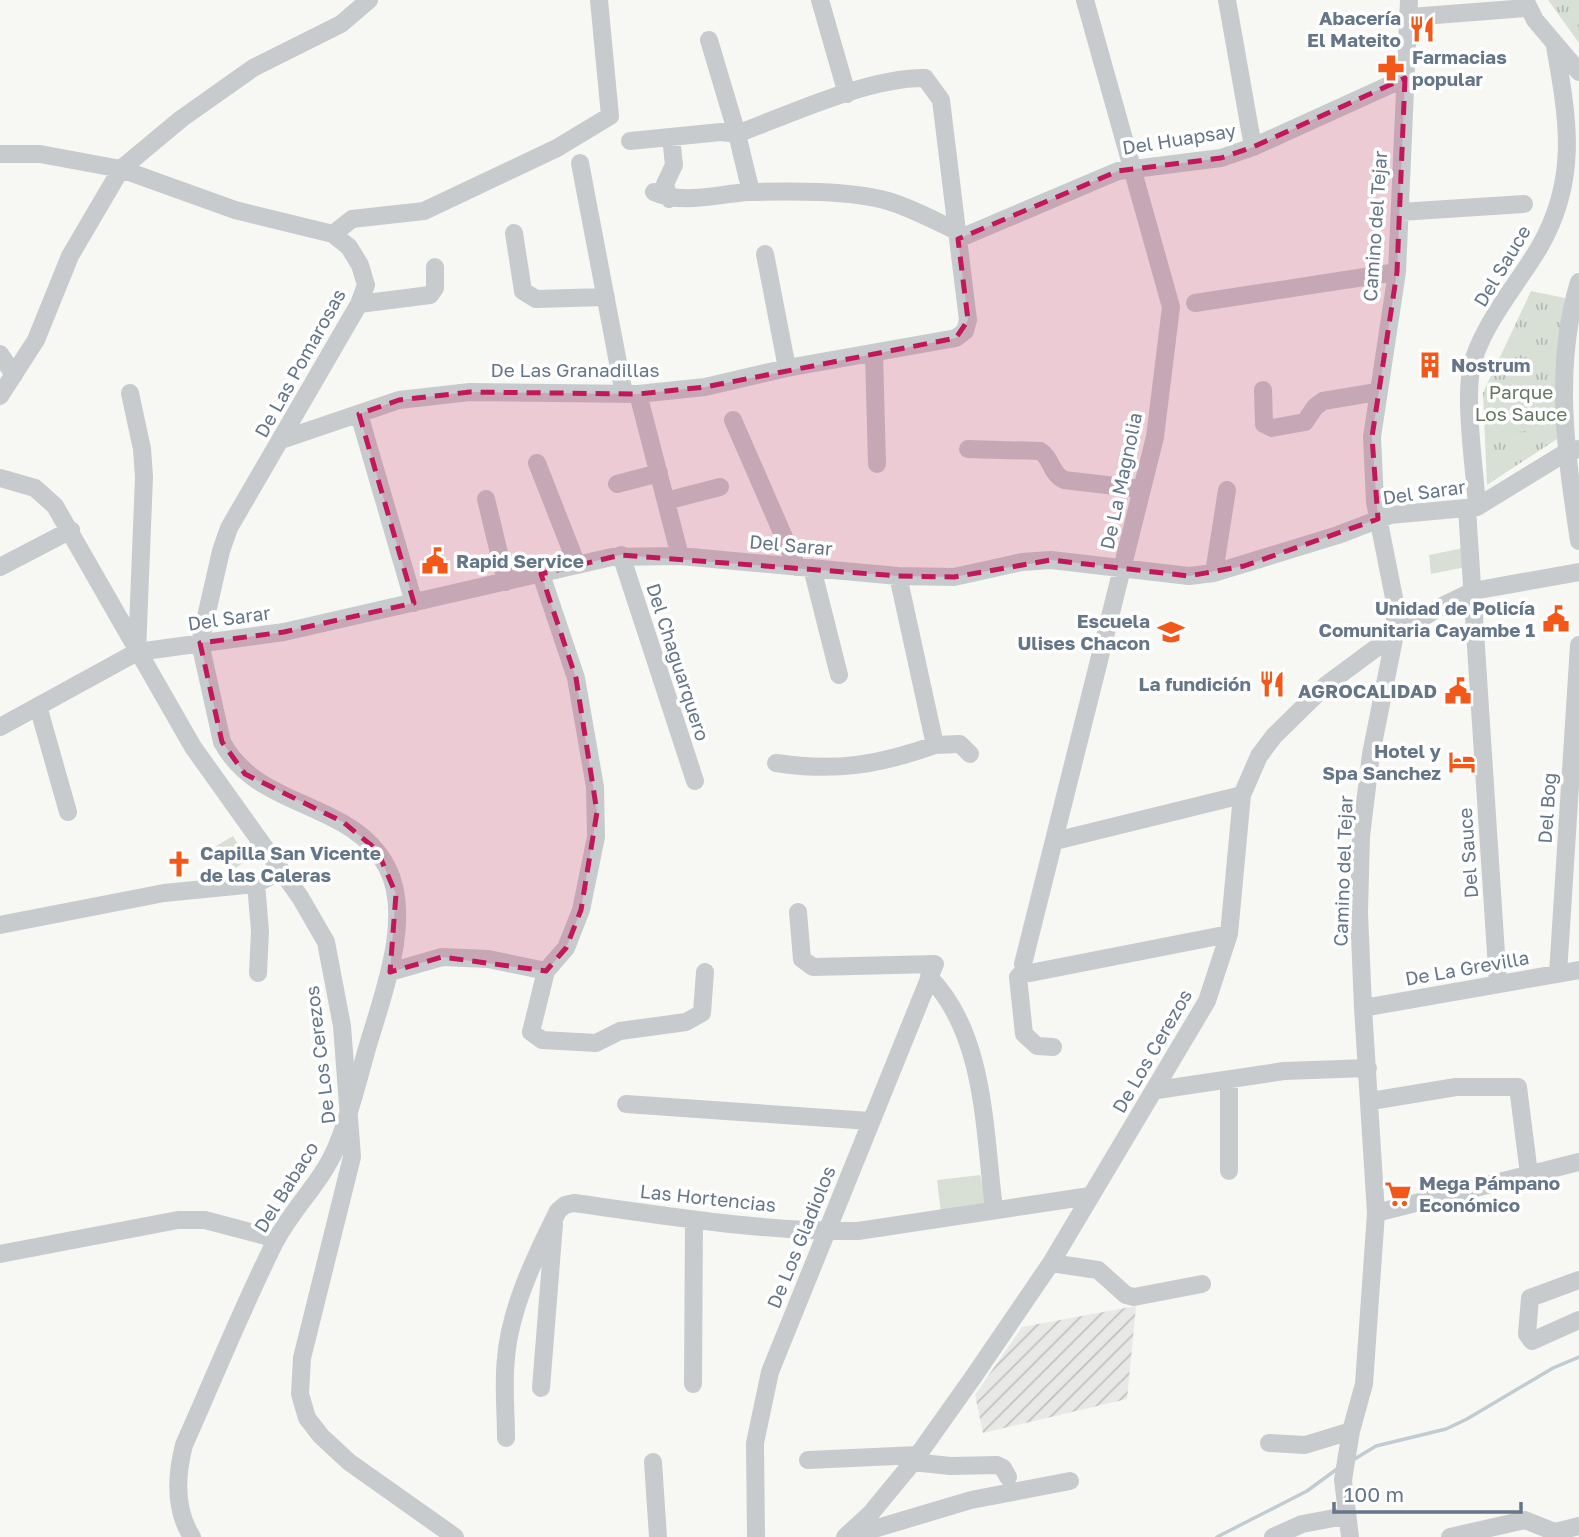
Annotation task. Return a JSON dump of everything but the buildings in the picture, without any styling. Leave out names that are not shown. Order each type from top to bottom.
[{"type":"street","points":[[0,396],[36,340],[70,256],[121,169],[181,119],[253,68],[341,24],[369,0]]},
{"type":"street","points":[[0,154],[40,154],[121,169],[236,210],[333,234],[352,219],[424,211],[556,148],[610,116],[599,0]]},
{"type":"street","points":[[820,0],[847,94]]},
{"type":"street","name":"De La Magnolia","points":[[1053,1047],[1037,1046],[1024,1034],[1018,977],[1025,970],[1023,964],[1155,437],[1171,307],[1085,0]]},
{"type":"street","points":[[1227,0],[1253,147]]},
{"type":"street","points":[[1410,9],[1526,4],[1555,46],[1579,72]]},
{"type":"street","name":"Camino del Tejar","points":[[1350,1537],[1345,1516],[1343,1480],[1350,1437],[1364,1384],[1376,1213],[1359,912],[1361,836],[1371,754],[1395,634],[1395,603],[1378,519],[1372,458],[1377,392],[1397,272],[1410,9]]},
{"type":"street","points":[[709,40],[751,192]]},
{"type":"street","name":"Del Sauce","points":[[1498,984],[1473,591],[1469,387],[1474,357],[1541,245],[1559,208],[1566,174],[1570,129],[1555,46]]},
{"type":"street","points":[[630,141],[721,132],[737,134],[847,94],[911,77],[925,78],[941,100],[958,235]]},
{"type":"street","name":"Del Huapsay","points":[[958,235],[1101,176],[1132,169],[1221,158],[1253,147],[1405,78]]},
{"type":"street","points":[[671,137],[674,165],[661,195],[751,192],[866,197],[888,201],[958,235]]},
{"type":"street","points":[[580,163],[607,297],[631,394],[659,473],[680,556]]},
{"type":"street","points":[[1399,212],[1524,204]]},
{"type":"street","points":[[513,233],[523,291],[528,296],[536,299],[607,297]]},
{"type":"street","name":"De Las Pomarosas","points":[[200,643],[229,528],[359,304],[366,285],[360,265],[349,247],[333,234]]},
{"type":"street","name":"De Las Granadillas","points":[[281,440],[399,400],[470,392],[631,394],[705,387],[787,368],[956,338],[965,331],[968,320],[958,235]]},
{"type":"street","points":[[765,254],[787,368]]},
{"type":"street","points":[[359,304],[430,295],[435,288],[435,267]]},
{"type":"street","points":[[1195,303],[1397,272]]},
{"type":"street","points":[[1579,282],[1573,335],[1563,386],[1572,451],[1579,541]]},
{"type":"street","points":[[874,353],[877,464]]},
{"type":"street","points":[[0,354],[14,375]]},
{"type":"street","points":[[1263,390],[1264,424],[1272,428],[1305,422],[1315,407],[1323,401],[1377,392]]},
{"type":"street","points":[[130,393],[142,449],[144,477],[137,652]]},
{"type":"street","points":[[359,414],[414,603]]},
{"type":"street","points":[[733,420],[805,567],[839,675]]},
{"type":"street","points":[[968,449],[1040,451],[1056,476],[1065,480],[1141,489]]},
{"type":"street","name":"Del Sarar","points":[[0,727],[137,652],[284,632],[621,555],[680,556],[898,576],[954,577],[1035,560],[1189,576],[1214,573],[1405,512],[1472,508],[1572,451]]},
{"type":"street","points":[[537,463],[577,565]]},
{"type":"street","points":[[617,484],[659,473]]},
{"type":"street","name":"De Los Cerezos","points":[[0,478],[35,488],[55,506],[193,747],[300,897],[326,942],[342,1026],[349,1112],[350,1170],[302,1358],[300,1394],[307,1418],[321,1436],[349,1462],[455,1537]]},
{"type":"street","points":[[666,501],[720,487]]},
{"type":"street","points":[[1214,573],[1227,489]]},
{"type":"street","points":[[486,499],[506,582]]},
{"type":"street","points":[[0,567],[71,530]]},
{"type":"street","name":"Del Chaguarquero","points":[[621,555],[695,781]]},
{"type":"street","name":"De Los Cerezos","points":[[846,1537],[871,1513],[916,1458],[1051,1263],[1157,1090],[1207,1001],[1229,934],[1242,795],[1259,756],[1288,719],[1326,685],[1395,634],[1473,591],[1579,572]]},
{"type":"street","points":[[541,574],[576,678],[592,766],[597,812],[596,837],[580,910],[566,948],[546,971],[531,1032],[542,1040],[596,1043],[620,1031],[697,1018],[702,1013],[705,972]]},
{"type":"street","points":[[898,576],[935,745]]},
{"type":"street","name":"Del Babaco","points":[[192,1537],[180,1506],[177,1474],[184,1445],[276,1240],[335,1150],[349,1112],[390,972],[395,936],[396,894],[388,868],[377,850],[343,822],[265,788],[245,774],[229,757],[222,742],[200,643]]},
{"type":"street","name":"Del Bog","points":[[1558,974],[1579,645]]},
{"type":"street","points":[[38,706],[68,811]]},
{"type":"street","points":[[776,762],[814,769],[854,767],[888,760],[935,745],[960,744],[970,754]]},
{"type":"street","points":[[1055,841],[1242,795]]},
{"type":"street","points":[[0,925],[164,893],[256,884],[280,872]]},
{"type":"street","points":[[256,884],[260,931],[258,973]]},
{"type":"street","points":[[798,912],[802,959],[813,967],[932,971],[965,1034],[977,1082],[994,1208]]},
{"type":"street","points":[[1025,970],[1030,973],[1229,934]]},
{"type":"street","points":[[390,972],[442,957],[488,959],[546,971]]},
{"type":"street","name":"De La Grevilla","points":[[1363,1008],[1579,970]]},
{"type":"street","name":"De Los Gladiolos","points":[[756,1537],[755,1443],[770,1372],[932,971]]},
{"type":"street","points":[[1157,1090],[1284,1071],[1368,1068]]},
{"type":"street","points":[[1229,1080],[1229,1171]]},
{"type":"street","points":[[1371,1101],[1456,1087],[1518,1087],[1530,1174]]},
{"type":"street","points":[[626,1104],[870,1121]]},
{"type":"street","points":[[1376,1213],[1579,1162]]},
{"type":"street","name":"Las Hortencias","points":[[554,1220],[565,1205],[574,1203],[694,1220],[825,1231],[904,1226],[994,1208],[1090,1196]]},
{"type":"street","points":[[0,1254],[177,1220],[205,1220],[276,1240]]},
{"type":"street","points":[[541,1388],[554,1220]]},
{"type":"street","points":[[506,1438],[506,1357],[531,1265],[554,1220]]},
{"type":"street","points":[[692,1384],[694,1220]]},
{"type":"street","points":[[1051,1263],[1098,1270],[1126,1295],[1134,1297],[1202,1284]]},
{"type":"street","points":[[1579,1280],[1530,1298],[1527,1334],[1532,1341],[1579,1320]]},
{"type":"street","points":[[1269,1443],[1305,1445],[1350,1437]]},
{"type":"street","points":[[808,1460],[916,1458],[950,1466],[997,1465],[1008,1477]]},
{"type":"street","points":[[653,1462],[658,1537]]},
{"type":"street","points":[[846,1537],[971,1500],[1070,1481]]},
{"type":"street","points":[[1273,1537],[1303,1524],[1345,1516]]},
{"type":"street","points":[[1450,1537],[1525,1520],[1556,1534],[1579,1526]]},
{"type":"highlighted area","points":[[1405,78],[1397,272],[1372,437],[1378,519],[1244,566],[1189,576],[1051,560],[954,577],[898,576],[621,555],[541,574],[576,678],[597,812],[581,910],[566,948],[546,971],[442,957],[390,972],[396,894],[377,850],[343,822],[245,774],[222,742],[200,643],[284,632],[414,603],[359,414],[399,400],[470,392],[638,394],[705,387],[956,338],[968,320],[958,239],[1118,171],[1221,158],[1253,147]]},
{"type":"shaded area","points":[[1136,1306],[1127,1399],[983,1433],[975,1395],[1022,1327]]},
{"type":"green space","points":[[1548,0],[1579,0],[1579,43]]},
{"type":"green space","name":"Parque Los Sauce","points":[[1531,291],[1565,298],[1557,439],[1487,485],[1483,393]]},
{"type":"green space","points":[[1530,410],[1530,430],[1494,436],[1495,414]]},
{"type":"green space","points":[[1463,548],[1466,567],[1431,574],[1429,555]]},
{"type":"green space","points":[[233,836],[248,860],[231,871],[216,846]]},
{"type":"green space","points":[[980,1175],[987,1203],[941,1213],[937,1180]]},
{"type":"waterway","points":[[1353,1460],[1376,1446],[1446,1429],[1553,1368],[1579,1357]]},
{"type":"waterway","points":[[1217,1537],[1307,1491],[1337,1469]]},
{"type":"place","name":"Abacería El Mateito","points":[[1422,29]]},
{"type":"place","name":"Farmacias popular","points":[[1391,68]]},
{"type":"place","name":"Nostrum","points":[[1430,365]]},
{"type":"place","name":"Rapid Service","points":[[435,561]]},
{"type":"place","name":"Unidad de Policía Comunitaria Cayambe 1","points":[[1556,619]]},
{"type":"place","name":"Escuela Ulises Chacon","points":[[1171,632]]},
{"type":"place","name":"La fundición","points":[[1272,684]]},
{"type":"place","name":"AGROCALIDAD","points":[[1458,691]]},
{"type":"place","name":"Hotel y Spa Sanchez","points":[[1462,762]]},
{"type":"place","name":"Capilla San Vicente de las Caleras","points":[[179,864]]},
{"type":"place","name":"Mega Pámpano Económico","points":[[1398,1194]]}]
